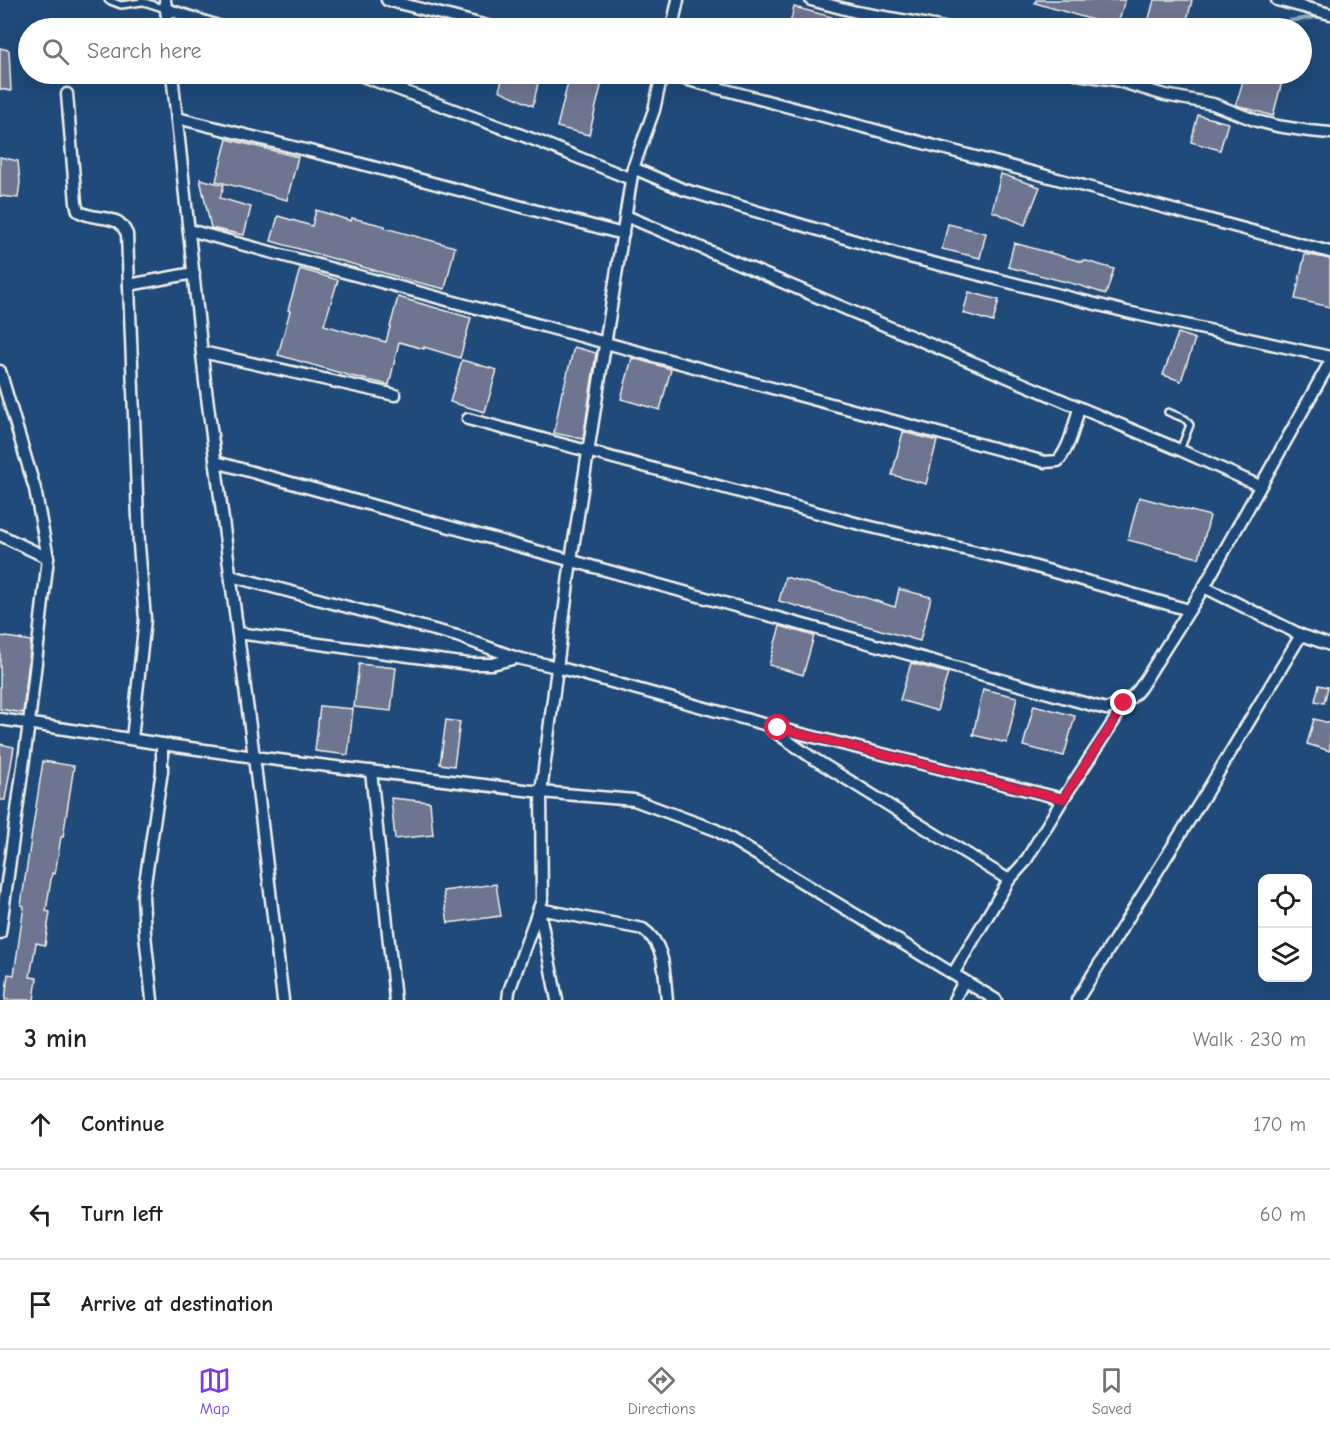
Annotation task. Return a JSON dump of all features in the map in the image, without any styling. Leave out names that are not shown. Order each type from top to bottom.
[{"type":"street","points":[[387,0],[456,18]]},
{"type":"street","points":[[674,18],[678,0]]},
{"type":"street","points":[[811,0],[890,18]]},
{"type":"street","points":[[1277,0],[1330,14]]},
{"type":"street","points":[[165,4],[199,18]]},
{"type":"street","points":[[173,84],[202,352],[283,1000]]},
{"type":"street","points":[[384,84],[632,174],[905,255],[1127,312],[1330,357]]},
{"type":"street","points":[[508,1000],[509,991],[542,900],[541,792],[571,560],[632,174],[661,84]]},
{"type":"street","points":[[701,84],[1330,252]]},
{"type":"street","points":[[1128,84],[1165,95],[1213,104],[1277,126],[1330,133]]},
{"type":"street","points":[[67,94],[78,211],[86,216],[117,222],[123,226],[127,234],[139,545],[145,619],[132,740]]},
{"type":"street","points":[[177,118],[623,234]]},
{"type":"street","points":[[626,216],[1260,486]]},
{"type":"street","points":[[189,230],[1045,462],[1058,461],[1064,455],[1079,408]]},
{"type":"street","points":[[129,285],[194,273]]},
{"type":"street","points":[[202,352],[394,395]]},
{"type":"street","points":[[216,462],[1106,709],[1124,703],[1132,698],[1140,688],[1204,587],[1330,362]]},
{"type":"street","points":[[0,371],[35,489],[48,558],[29,723],[6,850],[0,933]]},
{"type":"street","points":[[468,419],[863,525],[1022,563],[1189,610]]},
{"type":"street","points":[[0,535],[48,558]]},
{"type":"street","points":[[231,576],[457,636],[517,658],[1063,799]]},
{"type":"street","points":[[1204,587],[1301,635],[1330,645]]},
{"type":"street","points":[[238,633],[468,664],[492,664],[517,658]]},
{"type":"street","points":[[1077,1000],[1301,635]]},
{"type":"street","points":[[953,974],[1009,880],[1025,862],[1124,703]]},
{"type":"street","points":[[0,719],[254,757],[541,792],[634,800],[716,830],[996,1000]]},
{"type":"street","points":[[764,723],[811,757],[1009,880]]},
{"type":"street","points":[[152,1000],[143,896],[162,771],[162,744]]},
{"type":"street","points":[[371,771],[394,1000]]},
{"type":"street","points":[[539,909],[557,1000]]},
{"type":"street","points":[[539,909],[643,928],[652,935],[657,943],[662,960],[667,1000]]},
{"type":"street","points":[[954,1000],[964,981]]},
{"type":"lane","points":[[108,0],[121,5],[141,1],[165,4]]},
{"type":"lane","points":[[1168,412],[1185,419],[1190,425],[1180,450]]},
{"type":"building","points":[[1036,0],[1125,0],[1120,18],[1086,18],[1035,3]]},
{"type":"building","points":[[1154,0],[1192,0],[1188,18],[1149,18]]},
{"type":"building","points":[[794,7],[832,17],[832,18],[791,18]]},
{"type":"building","points":[[0,48],[9,50],[11,91],[0,89]]},
{"type":"building","points":[[501,84],[538,84],[533,106],[499,90]]},
{"type":"building","points":[[568,84],[602,84],[589,135],[557,127]]},
{"type":"building","points":[[1242,84],[1281,84],[1273,116],[1236,105]]},
{"type":"building","points":[[1198,115],[1228,123],[1220,150],[1191,142]]},
{"type":"building","points":[[227,139],[298,157],[287,200],[216,181]]},
{"type":"building","points":[[0,157],[18,161],[20,182],[18,198],[0,196]]},
{"type":"building","points":[[1001,174],[1040,187],[1025,225],[992,211]]},
{"type":"building","points":[[200,179],[224,185],[220,198],[251,207],[244,235],[211,228]]},
{"type":"building","points":[[316,210],[351,221],[352,218],[385,226],[385,228],[455,247],[445,289],[271,241],[278,216],[312,226]]},
{"type":"building","points":[[948,224],[986,233],[980,258],[942,249]]},
{"type":"building","points":[[1014,243],[1114,269],[1106,294],[1008,267]]},
{"type":"building","points":[[1305,254],[1330,259],[1330,307],[1295,299]]},
{"type":"building","points":[[300,269],[338,280],[324,325],[386,342],[398,297],[471,318],[460,358],[399,342],[389,385],[278,355]]},
{"type":"building","points":[[969,292],[999,300],[993,322],[963,313]]},
{"type":"building","points":[[1178,333],[1195,339],[1181,381],[1163,375]]},
{"type":"building","points":[[574,347],[596,353],[583,439],[554,433]]},
{"type":"building","points":[[632,358],[671,369],[660,410],[621,399]]},
{"type":"building","points":[[462,360],[497,370],[485,412],[450,402]]},
{"type":"building","points":[[903,432],[937,441],[926,484],[892,475]]},
{"type":"building","points":[[1139,497],[1210,516],[1199,558],[1128,540]]},
{"type":"building","points":[[785,577],[895,607],[899,589],[931,597],[920,641],[779,601]]},
{"type":"building","points":[[780,626],[814,636],[803,675],[769,665]]},
{"type":"building","points":[[0,636],[31,641],[23,713],[0,709]]},
{"type":"building","points":[[911,663],[948,673],[937,711],[900,700]]},
{"type":"building","points":[[359,664],[396,668],[391,711],[354,707]]},
{"type":"building","points":[[1319,685],[1328,687],[1324,703],[1315,701]]},
{"type":"building","points":[[983,689],[1017,697],[1007,743],[973,735]]},
{"type":"building","points":[[1034,705],[1075,716],[1064,756],[1023,746]]},
{"type":"building","points":[[320,706],[353,709],[348,755],[315,751]]},
{"type":"building","points":[[1314,719],[1330,723],[1330,751],[1307,744]]},
{"type":"building","points":[[446,720],[460,722],[454,766],[440,764]]},
{"type":"building","points":[[0,744],[14,747],[5,800],[0,800]]},
{"type":"building","points":[[43,761],[74,766],[63,837],[61,837],[55,874],[52,873],[46,911],[50,912],[45,945],[36,943],[30,977],[37,978],[34,1000],[5,1000],[8,974],[14,975],[24,906],[21,905]]},
{"type":"building","points":[[391,798],[430,802],[433,835],[395,839]]},
{"type":"building","points":[[496,884],[501,916],[448,923],[443,891]]},
{"type":"waterway","points":[[1309,18],[1323,16]]},
{"type":"route","points":[[778,728],[1063,799],[1124,703]]}]
